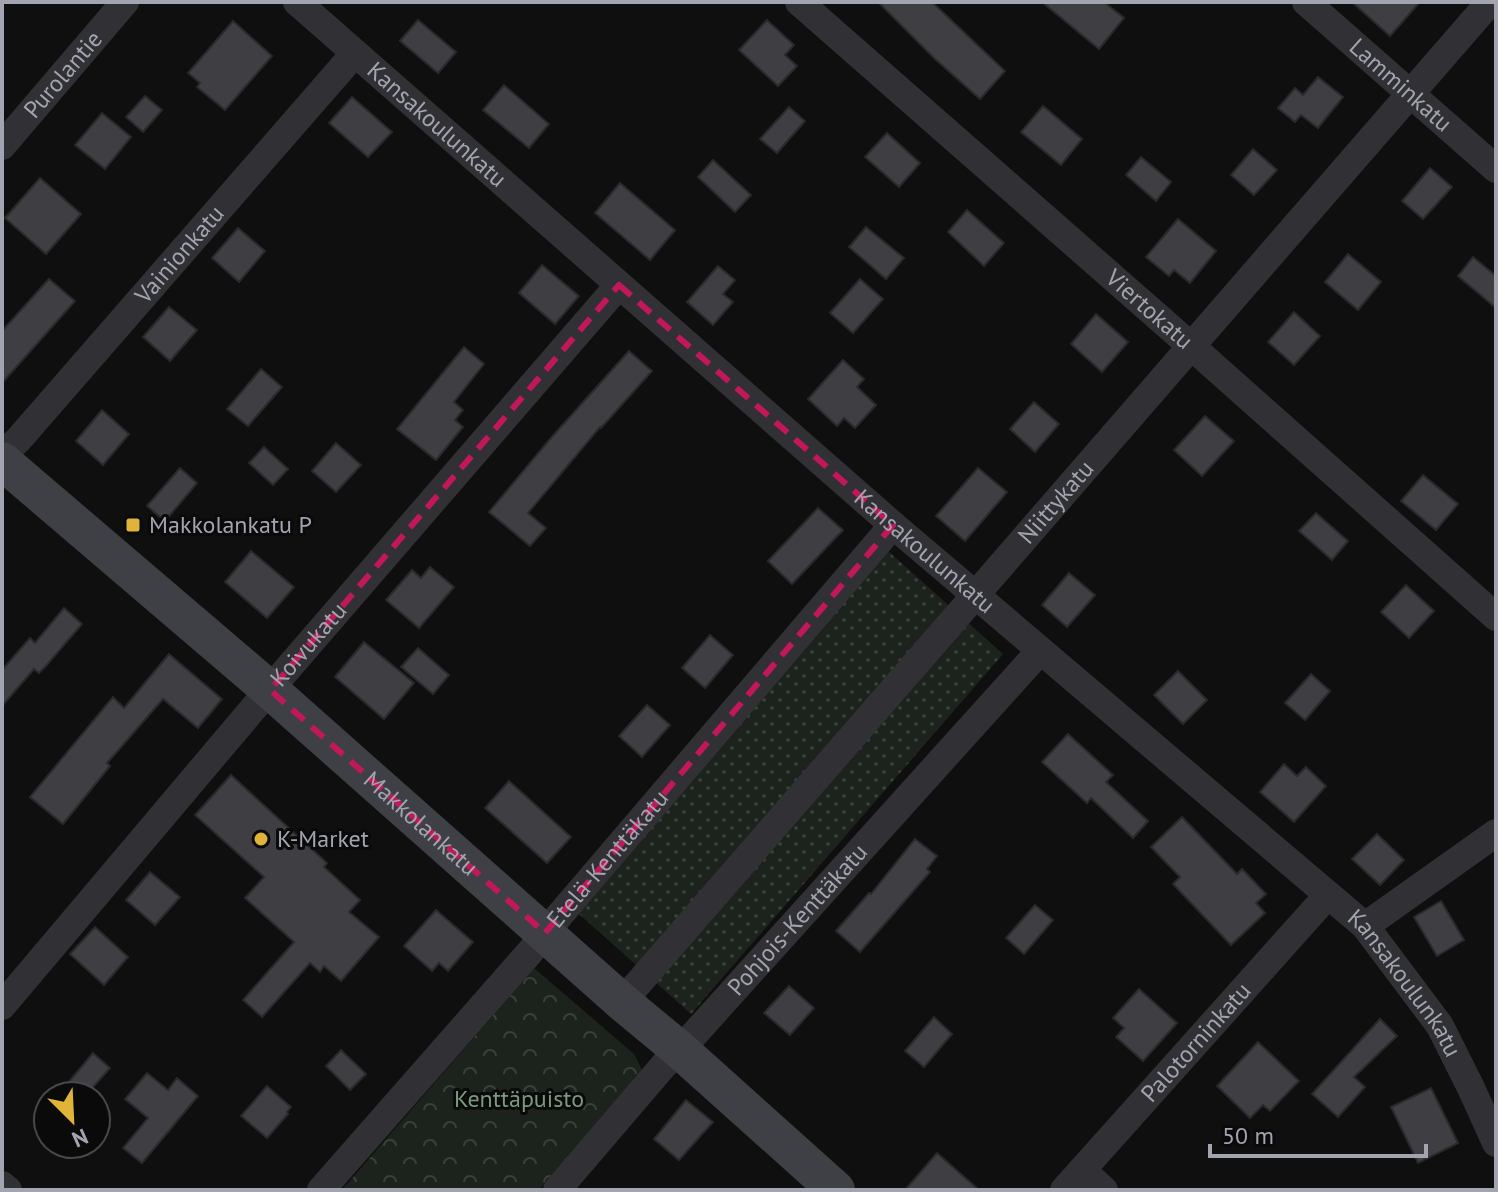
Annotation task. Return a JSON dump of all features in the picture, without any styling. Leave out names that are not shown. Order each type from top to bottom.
[{"type":"street","name":"Purolantie","points":[[2,146],[125,2]]},
{"type":"street","name":"Kansakoulunkatu","points":[[297,2],[893,525],[1365,926],[1440,1026],[1496,1143]]},
{"type":"street","name":"Viertokatu","points":[[799,2],[1496,617]]},
{"type":"street","name":"Lamminkatu","points":[[1306,2],[1496,169]]},
{"type":"street","name":"Niittykatu","points":[[622,1002],[1490,2]]},
{"type":"street","name":"Vainionkatu","points":[[2,455],[355,53]]},
{"type":"street","name":"Koivukatu","points":[[2,1006],[619,285]]},
{"type":"street","name":"Makkolankatu","points":[[2,461],[270,690],[836,1190]]},
{"type":"street","name":"Etelä-Kenttäkatu","points":[[321,1190],[530,952],[893,525]]},
{"type":"street","name":"Pohjois-Kenttäkatu","points":[[557,1190],[664,1065],[1040,651]]},
{"type":"street","points":[[1365,926],[1496,833]]},
{"type":"street","name":"Palotorninkatu","points":[[1073,1180],[1328,895]]},
{"type":"street","points":[[1073,1180],[1104,1190]]},
{"type":"street","points":[[2,1185],[8,1190]]},
{"type":"highlighted area","points":[[619,285],[893,525],[545,933],[270,690]]},
{"type":"green space","points":[[888,551],[1003,654],[691,1014],[579,914]]},
{"type":"green space","name":"Kenttäpuisto","points":[[534,968],[634,1054],[642,1070],[539,1190],[342,1190]]},
{"type":"building","points":[[878,2],[932,2],[1005,71],[980,99]]},
{"type":"building","points":[[1042,2],[1104,2],[1124,18],[1099,49]]},
{"type":"building","points":[[1352,2],[1420,2],[1390,36]]},
{"type":"building","points":[[418,20],[456,52],[438,73],[400,41]]},
{"type":"building","points":[[767,20],[794,45],[785,55],[797,66],[778,86],[739,50]]},
{"type":"building","points":[[233,21],[272,56],[225,110],[197,87],[200,83],[188,73]]},
{"type":"building","points":[[1318,77],[1343,97],[1318,128],[1301,115],[1295,122],[1278,108],[1295,88],[1303,95]]},
{"type":"building","points":[[504,85],[549,124],[529,148],[483,110]]},
{"type":"building","points":[[145,96],[162,110],[143,132],[126,117]]},
{"type":"building","points":[[352,97],[392,132],[368,157],[329,123]]},
{"type":"building","points":[[1043,106],[1082,139],[1061,165],[1021,132]]},
{"type":"building","points":[[789,107],[805,121],[777,153],[760,139]]},
{"type":"building","points":[[102,113],[131,137],[105,169],[75,145]]},
{"type":"building","points":[[887,133],[920,163],[899,187],[865,157]]},
{"type":"building","points":[[1253,149],[1277,170],[1254,195],[1231,175]]},
{"type":"building","points":[[1141,157],[1171,182],[1156,201],[1126,175]]},
{"type":"building","points":[[713,160],[751,195],[735,212],[698,177]]},
{"type":"building","points":[[1430,168],[1452,187],[1423,219],[1402,201]]},
{"type":"building","points":[[40,178],[81,214],[46,254],[5,218]]},
{"type":"building","points":[[620,183],[675,230],[650,260],[595,213]]},
{"type":"building","points":[[967,210],[1004,243],[984,266],[948,232]]},
{"type":"building","points":[[1178,219],[1216,251],[1190,283],[1174,270],[1169,276],[1146,257]]},
{"type":"building","points":[[866,227],[904,258],[886,279],[849,247]]},
{"type":"building","points":[[238,228],[265,251],[239,282],[212,258]]},
{"type":"building","points":[[1348,254],[1381,282],[1358,310],[1325,282]]},
{"type":"building","points":[[1473,257],[1496,276],[1496,308],[1458,276]]},
{"type":"building","points":[[542,265],[579,296],[555,324],[519,293]]},
{"type":"building","points":[[718,266],[735,280],[723,294],[733,302],[713,325],[687,302]]},
{"type":"building","points":[[49,279],[75,301],[2,383],[2,331]]},
{"type":"building","points":[[860,279],[883,299],[853,333],[830,313]]},
{"type":"building","points":[[169,307],[197,330],[170,361],[143,337]]},
{"type":"building","points":[[1294,312],[1320,336],[1294,365],[1268,342]]},
{"type":"building","points":[[1096,314],[1128,342],[1102,372],[1071,344]]},
{"type":"building","points":[[464,347],[484,364],[454,402],[463,410],[455,420],[463,427],[436,460],[397,429]]},
{"type":"building","points":[[629,351],[652,371],[528,513],[546,528],[530,546],[489,512]]},
{"type":"building","points":[[843,360],[864,379],[857,387],[876,405],[855,428],[844,418],[837,426],[808,399]]},
{"type":"building","points":[[261,369],[282,387],[248,426],[227,409]]},
{"type":"building","points":[[1034,402],[1059,424],[1035,452],[1010,429]]},
{"type":"building","points":[[102,410],[129,434],[103,465],[76,441]]},
{"type":"building","points":[[1205,416],[1234,441],[1202,476],[1174,450]]},
{"type":"building","points":[[336,443],[361,465],[336,492],[312,471]]},
{"type":"building","points":[[264,447],[288,469],[273,485],[249,463]]},
{"type":"building","points":[[180,468],[197,483],[165,521],[147,506]]},
{"type":"building","points":[[978,468],[1007,492],[965,541],[936,516]]},
{"type":"building","points":[[1423,475],[1458,504],[1436,530],[1401,501]]},
{"type":"building","points":[[818,508],[843,530],[792,584],[768,561]]},
{"type":"building","points":[[1316,513],[1348,541],[1332,560],[1299,531]]},
{"type":"building","points":[[251,551],[294,587],[267,618],[225,582]]},
{"type":"building","points":[[430,567],[454,587],[419,628],[386,600],[412,570],[421,578]]},
{"type":"building","points":[[1069,573],[1095,595],[1067,627],[1042,605]]},
{"type":"building","points":[[1406,585],[1434,611],[1409,638],[1381,612]]},
{"type":"building","points":[[64,608],[82,624],[45,667],[39,673],[34,669],[2,706],[2,670],[30,638],[35,643]]},
{"type":"building","points":[[710,635],[733,655],[705,688],[682,668]]},
{"type":"building","points":[[364,642],[414,683],[384,719],[335,677]]},
{"type":"building","points":[[418,648],[449,675],[433,694],[401,667]]},
{"type":"building","points":[[169,654],[222,699],[198,728],[163,699],[107,763],[110,766],[63,824],[30,797],[113,697],[124,708]]},
{"type":"building","points":[[1178,671],[1207,700],[1183,724],[1154,695]]},
{"type":"building","points":[[1311,674],[1330,691],[1305,720],[1285,703]]},
{"type":"building","points":[[647,705],[670,725],[642,757],[619,736]]},
{"type":"building","points":[[1068,734],[1113,775],[1106,782],[1148,821],[1133,838],[1091,798],[1087,803],[1042,762]]},
{"type":"building","points":[[1284,764],[1297,776],[1306,767],[1326,786],[1294,822],[1260,792]]},
{"type":"building","points":[[231,775],[327,863],[324,867],[360,900],[349,912],[379,937],[341,981],[324,966],[320,972],[310,963],[262,1017],[243,1000],[294,942],[245,898],[264,877],[195,815]]},
{"type":"building","points":[[509,781],[571,837],[547,863],[485,808]]},
{"type":"building","points":[[1182,817],[1237,874],[1242,869],[1266,894],[1256,903],[1265,913],[1231,945],[1173,884],[1180,877],[1151,847]]},
{"type":"building","points":[[1377,834],[1404,860],[1380,885],[1352,859]]},
{"type":"building","points":[[915,839],[937,856],[927,869],[930,872],[860,952],[836,931],[871,894]]},
{"type":"building","points":[[150,872],[180,897],[155,925],[126,900]]},
{"type":"building","points":[[1441,901],[1464,940],[1437,956],[1414,917]]},
{"type":"building","points":[[1035,905],[1053,920],[1024,954],[1006,938]]},
{"type":"building","points":[[436,910],[473,942],[448,971],[439,963],[432,971],[404,946]]},
{"type":"building","points":[[95,927],[128,957],[104,985],[70,954]]},
{"type":"building","points":[[789,986],[814,1008],[790,1035],[764,1013]]},
{"type":"building","points":[[1139,989],[1177,1023],[1143,1061],[1116,1037],[1124,1028],[1113,1018]]},
{"type":"building","points":[[934,1017],[952,1034],[924,1067],[905,1051]]},
{"type":"building","points":[[1380,1019],[1397,1036],[1354,1077],[1365,1087],[1338,1117],[1312,1094]]},
{"type":"building","points":[[1258,1042],[1299,1081],[1270,1111],[1263,1105],[1250,1118],[1217,1086]]},
{"type":"building","points":[[341,1050],[366,1074],[350,1090],[326,1066]]},
{"type":"building","points":[[93,1053],[110,1068],[99,1080],[70,1080]]},
{"type":"building","points":[[147,1073],[168,1090],[177,1078],[198,1096],[142,1163],[123,1148],[148,1118],[125,1099]]},
{"type":"building","points":[[267,1086],[291,1107],[267,1138],[241,1116]]},
{"type":"building","points":[[1431,1088],[1458,1143],[1418,1163],[1391,1107]]},
{"type":"building","points":[[686,1100],[713,1122],[679,1160],[654,1139]]},
{"type":"building","points":[[937,1153],[979,1190],[905,1190]]},
{"type":"place","name":"Makkolankatu P","points":[[133,525]]},
{"type":"place","name":"K-Market","points":[[261,839]]}]
